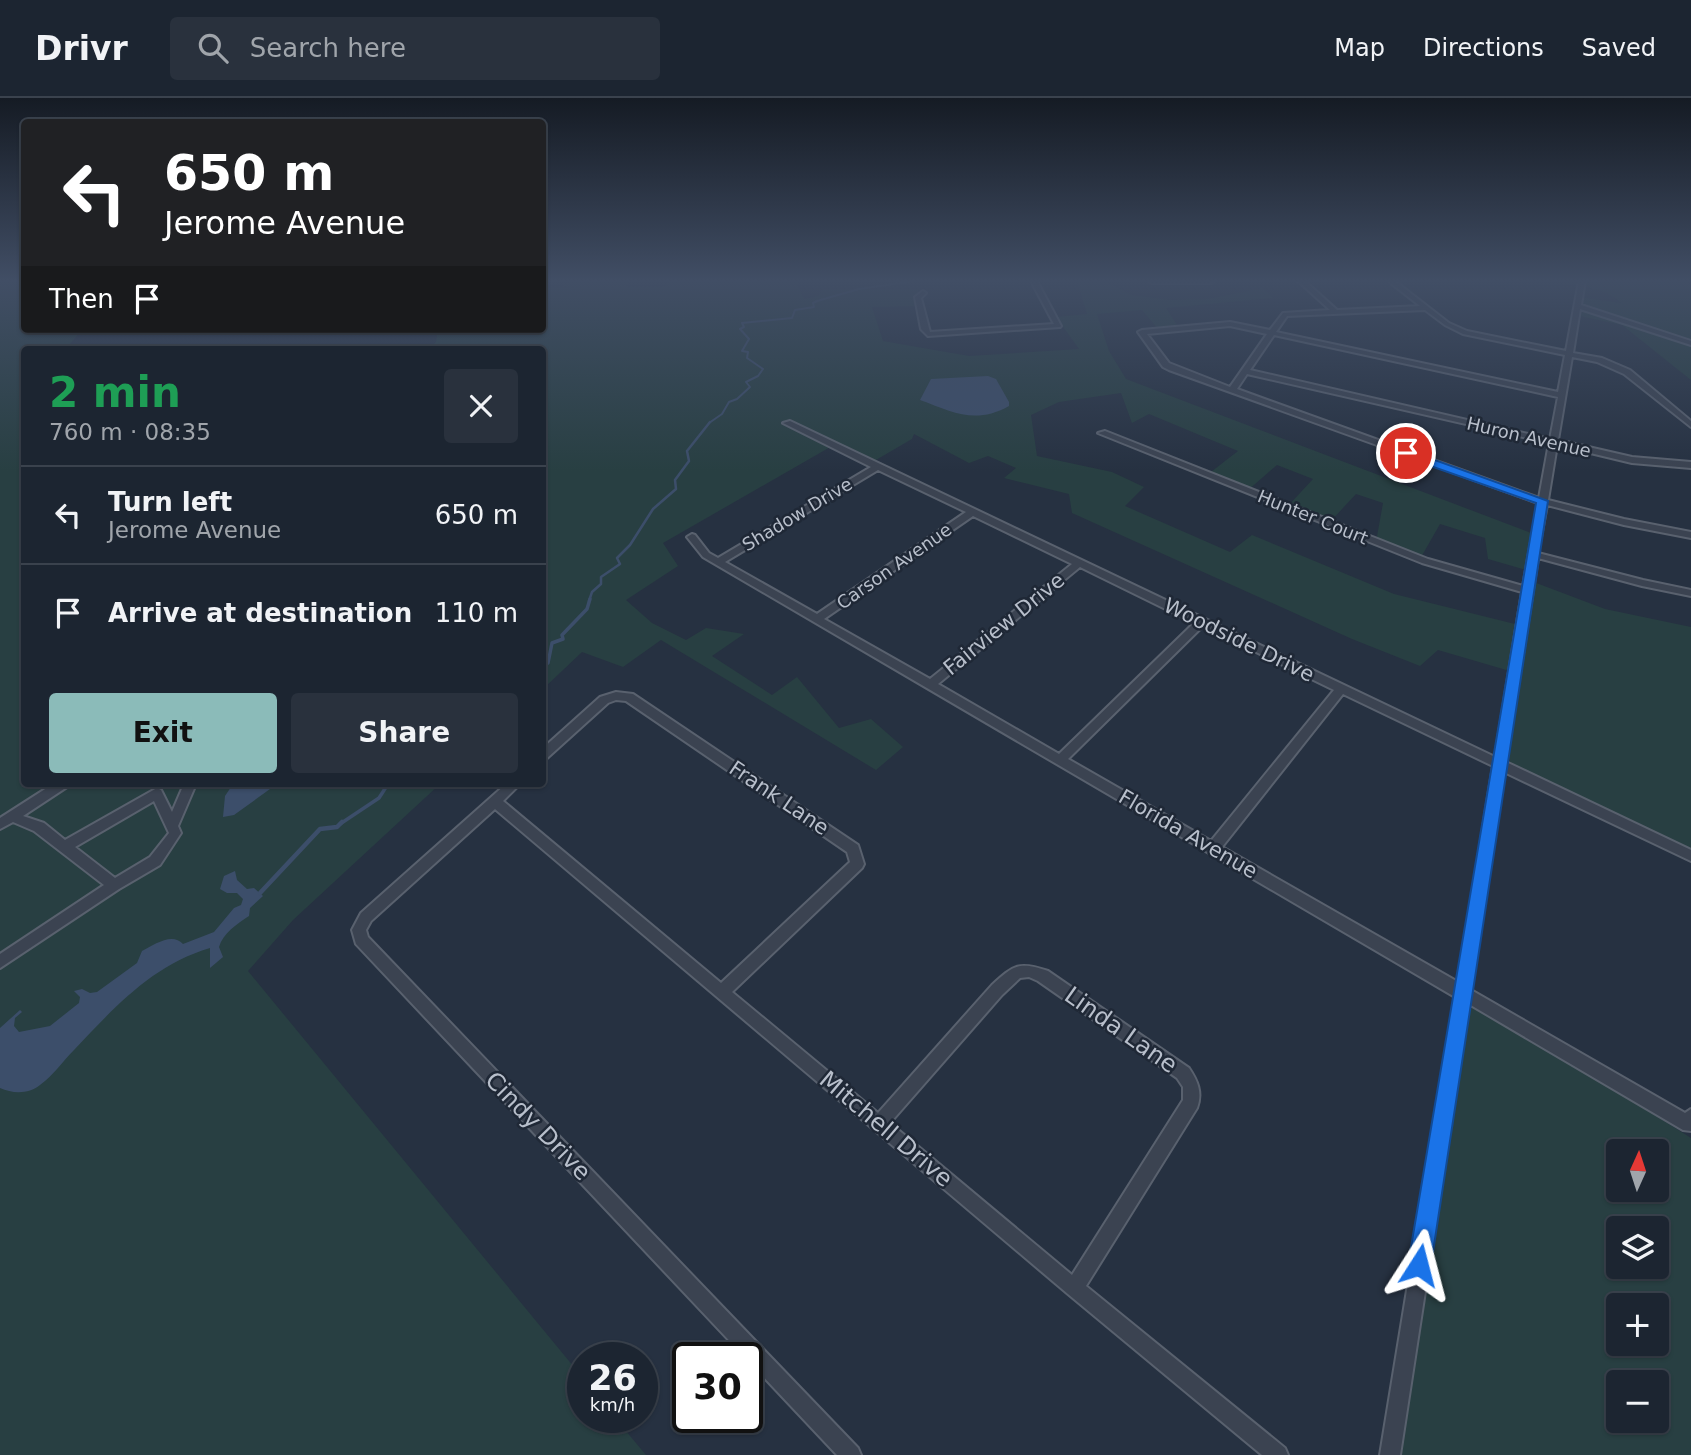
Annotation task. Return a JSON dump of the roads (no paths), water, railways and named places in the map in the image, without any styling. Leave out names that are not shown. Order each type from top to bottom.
[{"type":"street","points":[[1152,344],[1167,366],[1542,501],[1624,522],[1691,534]]},
{"type":"street","points":[[1232,390],[1263,344]]},
{"type":"street","points":[[1328,344],[1561,395]]},
{"type":"street","points":[[1521,344],[1605,362],[1624,370],[1691,425]]},
{"type":"street","points":[[1390,1455],[1527,590],[1571,344]]},
{"type":"street","name":"Huron Avenue","points":[[1245,371],[1641,462],[1691,465]]},
{"type":"street","name":"Woodside Drive","points":[[787,423],[1691,856]]},
{"type":"street","name":"Hunter Court","points":[[1102,433],[1425,561],[1527,590]]},
{"type":"street","name":"Shadow Drive","points":[[718,562],[877,467]]},
{"type":"street","name":"Carson Avenue","points":[[817,619],[972,512]]},
{"type":"street","name":"Florida Avenue","points":[[692,537],[706,555],[1462,993],[1690,1121]]},
{"type":"street","points":[[1533,554],[1691,593]]},
{"type":"street","name":"Fairview Drive","points":[[930,685],[1079,564]]},
{"type":"street","points":[[1060,760],[1201,622]]},
{"type":"street","points":[[1213,848],[1341,689]]},
{"type":"street","name":"Frank Lane","points":[[546,752],[604,700],[616,696],[629,697],[853,849],[857,864],[722,990]]},
{"type":"street","points":[[6,820],[58,787]]},
{"type":"street","points":[[172,827],[189,787]]},
{"type":"street","points":[[495,802],[511,787]]},
{"type":"street","points":[[0,962],[114,885],[145,868],[163,853],[175,833],[157,789],[66,846]]},
{"type":"street","name":"Mitchell Drive","points":[[495,802],[1074,1288],[1278,1455]]},
{"type":"street","name":"Cindy Drive","points":[[495,802],[366,917],[359,930],[361,940],[851,1455]]},
{"type":"street","points":[[6,820],[31,822],[114,885]]},
{"type":"street","name":"Linda Lane","points":[[879,1124],[997,990],[1017,972],[1029,971],[1042,976],[1183,1073],[1191,1085],[1191,1102],[1074,1288]]},
{"type":"water","points":[[988,376],[996,379],[1009,402],[1009,406],[997,412],[964,415],[920,400],[931,379]]},
{"type":"water","points":[[231,787],[273,787],[234,815],[223,817],[225,796]]},
{"type":"water","points":[[235,871],[237,880],[247,889],[254,888],[263,896],[250,908],[249,916],[224,937],[219,947],[223,957],[210,968],[210,948],[170,965],[119,1004],[40,1085],[21,1092],[0,1088],[0,1028],[20,1010],[22,1012],[15,1018],[14,1026],[19,1032],[50,1026],[79,1003],[80,997],[74,991],[82,989],[90,993],[97,992],[137,963],[142,951],[168,939],[183,944],[214,932],[234,908],[241,905],[243,899],[237,893],[227,893],[220,889],[224,876]]},
{"type":"waterway","points":[[709,423],[722,414],[729,402],[737,399],[750,387],[746,382],[758,376],[763,369],[747,358],[748,352],[742,351],[746,344]]},
{"type":"waterway","points":[[589,601],[592,592],[601,584],[601,577],[620,564],[617,558],[630,545],[653,509],[676,489],[675,480],[689,461],[687,451],[709,423]]},
{"type":"waterway","points":[[546,664],[552,643],[563,639],[562,635],[587,609],[590,599]]},
{"type":"waterway","points":[[340,824],[379,798],[386,787]]},
{"type":"waterway","points":[[260,893],[320,829],[337,827],[340,824]]}]
